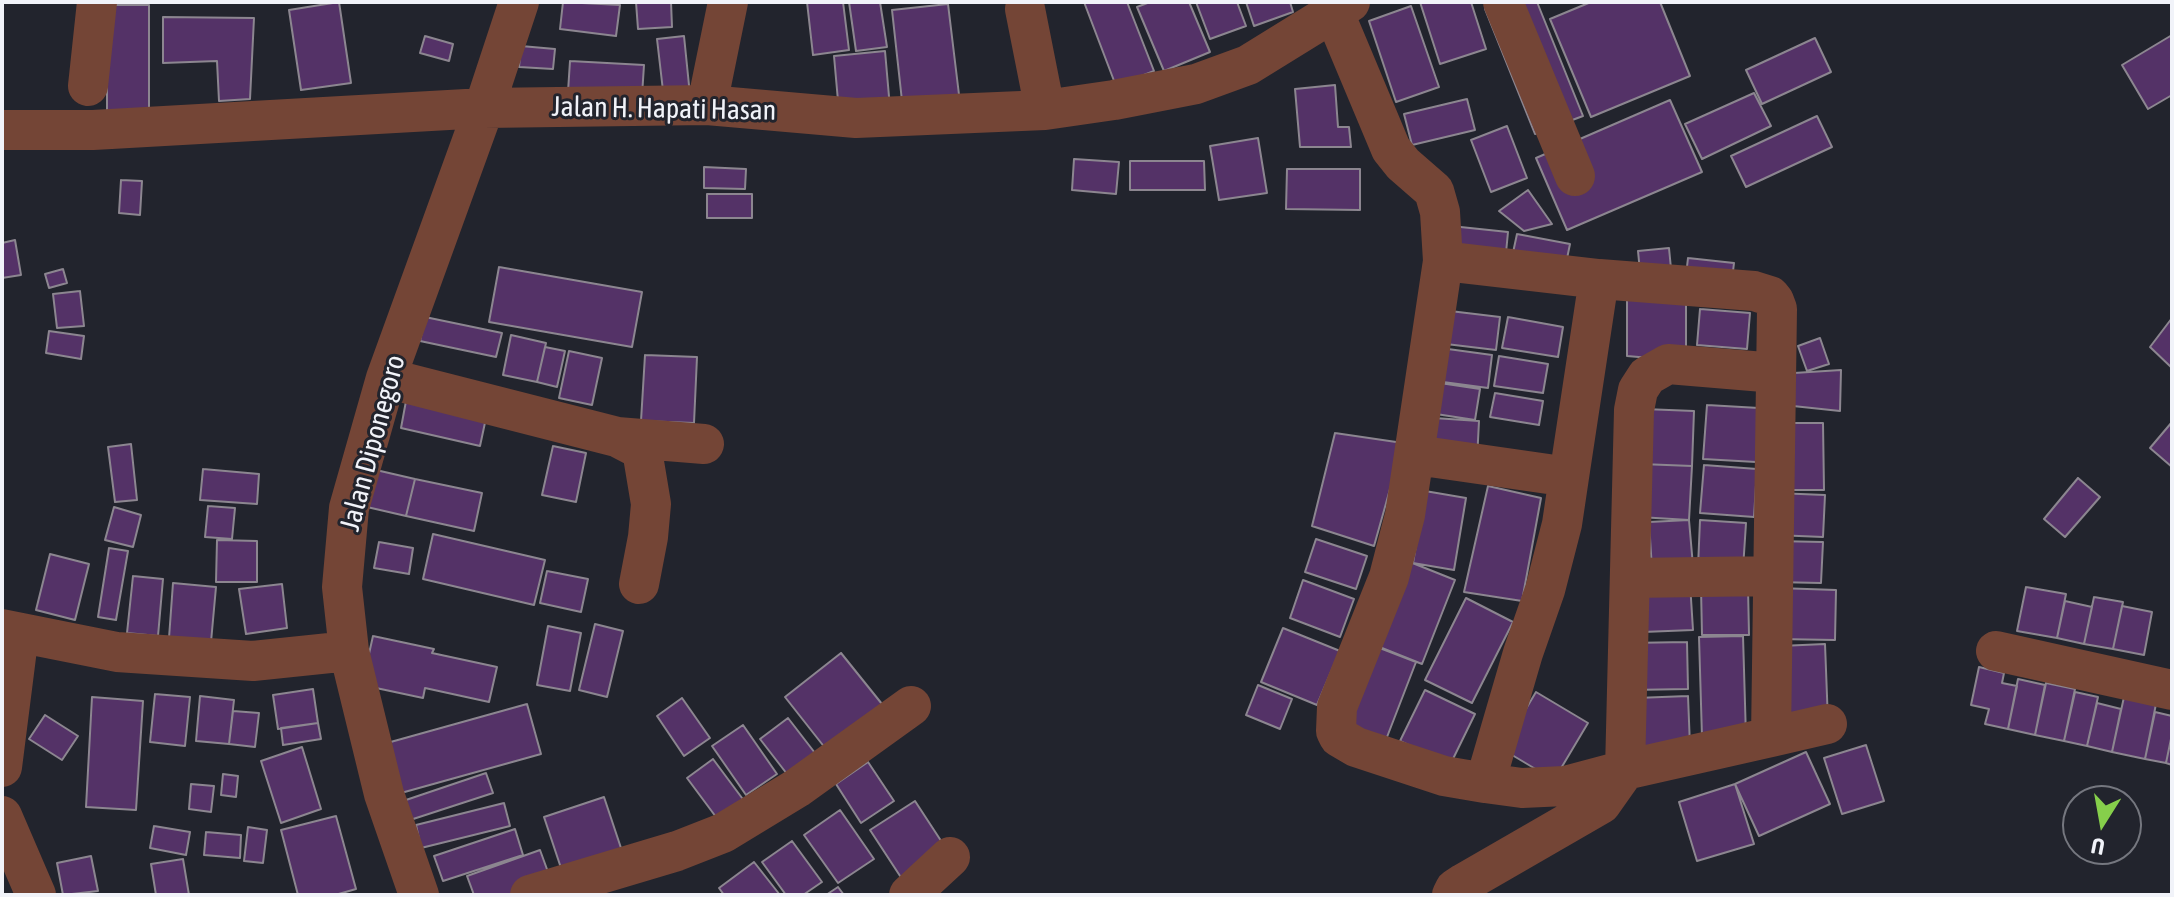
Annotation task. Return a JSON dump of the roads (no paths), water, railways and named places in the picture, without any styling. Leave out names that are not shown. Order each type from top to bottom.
[{"type":"street","points":[[88,86],[97,2]]},
{"type":"street","name":"Jalan Diponegoro","points":[[419,895],[384,794],[349,651],[342,587],[349,508],[386,378],[519,2]]},
{"type":"street","points":[[707,105],[728,2]]},
{"type":"street","points":[[1503,2],[1575,176]]},
{"type":"street","points":[[1346,6],[1391,149],[1434,191],[1440,212],[1443,261],[1405,515],[1389,577],[1337,707],[1336,731],[1339,737],[1356,747],[1444,776],[1522,788],[1565,786],[1827,724]]},
{"type":"street","name":"Jalan H. Hapati Hasan","points":[[2,130],[93,130],[484,108],[707,105],[856,118],[1045,110],[1196,84],[1248,65],[1346,6]]},
{"type":"street","points":[[1025,9],[1045,110]]},
{"type":"street","points":[[1443,261],[1599,279],[1754,291],[1770,296],[1777,309],[1771,737]]},
{"type":"street","points":[[1485,783],[1545,590],[1562,524],[1599,279]]},
{"type":"street","points":[[1452,895],[1464,883],[1601,804],[1625,770],[1634,410],[1638,390],[1647,376],[1668,364],[1776,373]]},
{"type":"street","points":[[386,378],[617,437],[704,444]]},
{"type":"street","points":[[617,437],[642,450],[651,504],[639,584]]},
{"type":"street","points":[[1416,455],[1569,477]]},
{"type":"street","points":[[1630,578],[1773,576]]},
{"type":"street","points":[[2,767],[10,631],[117,652],[253,661],[349,651]]},
{"type":"street","points":[[1996,651],[2172,690]]},
{"type":"street","points":[[530,895],[677,851],[723,833],[797,788],[911,706]]},
{"type":"street","points":[[2,816],[36,895]]},
{"type":"street","points":[[909,895],[950,857]]}]
